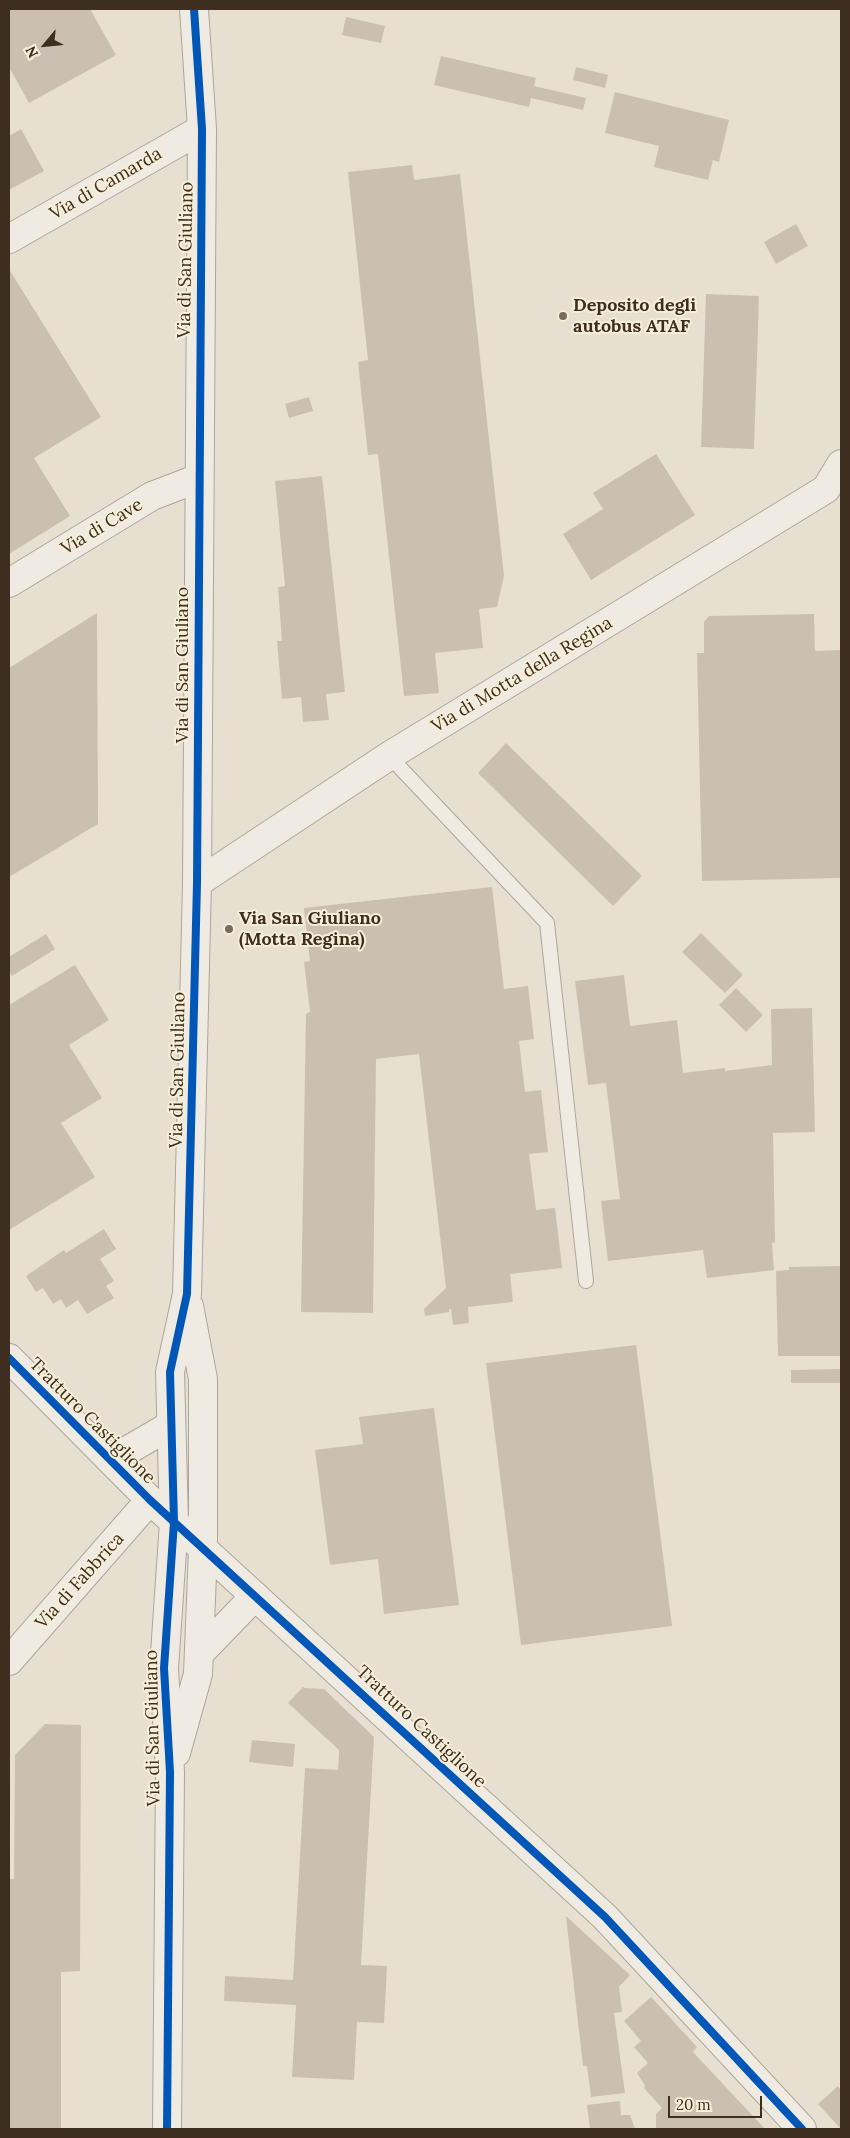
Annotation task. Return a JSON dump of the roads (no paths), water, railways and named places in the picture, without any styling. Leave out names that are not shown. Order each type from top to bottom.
[{"type":"street","name":"Via di San Giuliano","points":[[167,2129],[170,1772],[164,1668],[174,1522],[170,1372],[187,1294],[197,883],[202,129],[194,9]]},
{"type":"street","name":"Via di Camarda","points":[[9,239],[202,129]]},
{"type":"street","name":"Via di Motta della Regina","points":[[197,883],[389,756],[826,489],[841,464]]},
{"type":"street","name":"Via di Cave","points":[[9,583],[152,496],[199,478]]},
{"type":"street","points":[[170,1772],[198,1674],[203,1549],[203,1379],[187,1294]]},
{"type":"street","name":"Tratturo Castiglione","points":[[9,1358],[150,1500],[605,1917],[802,2129]]},
{"type":"street","points":[[111,1460],[171,1425]]},
{"type":"street","name":"Via di Fabbrica","points":[[9,1661],[150,1500]]},
{"type":"street","points":[[199,1654],[255,1596]]},
{"type":"lane","points":[[389,756],[547,923],[586,1281]]},
{"type":"place","name":"Deposito degli autobus ATAF","points":[[563,316]]},
{"type":"place","name":"Via San Giuliano (Motta Regina)","points":[[229,929]]}]
